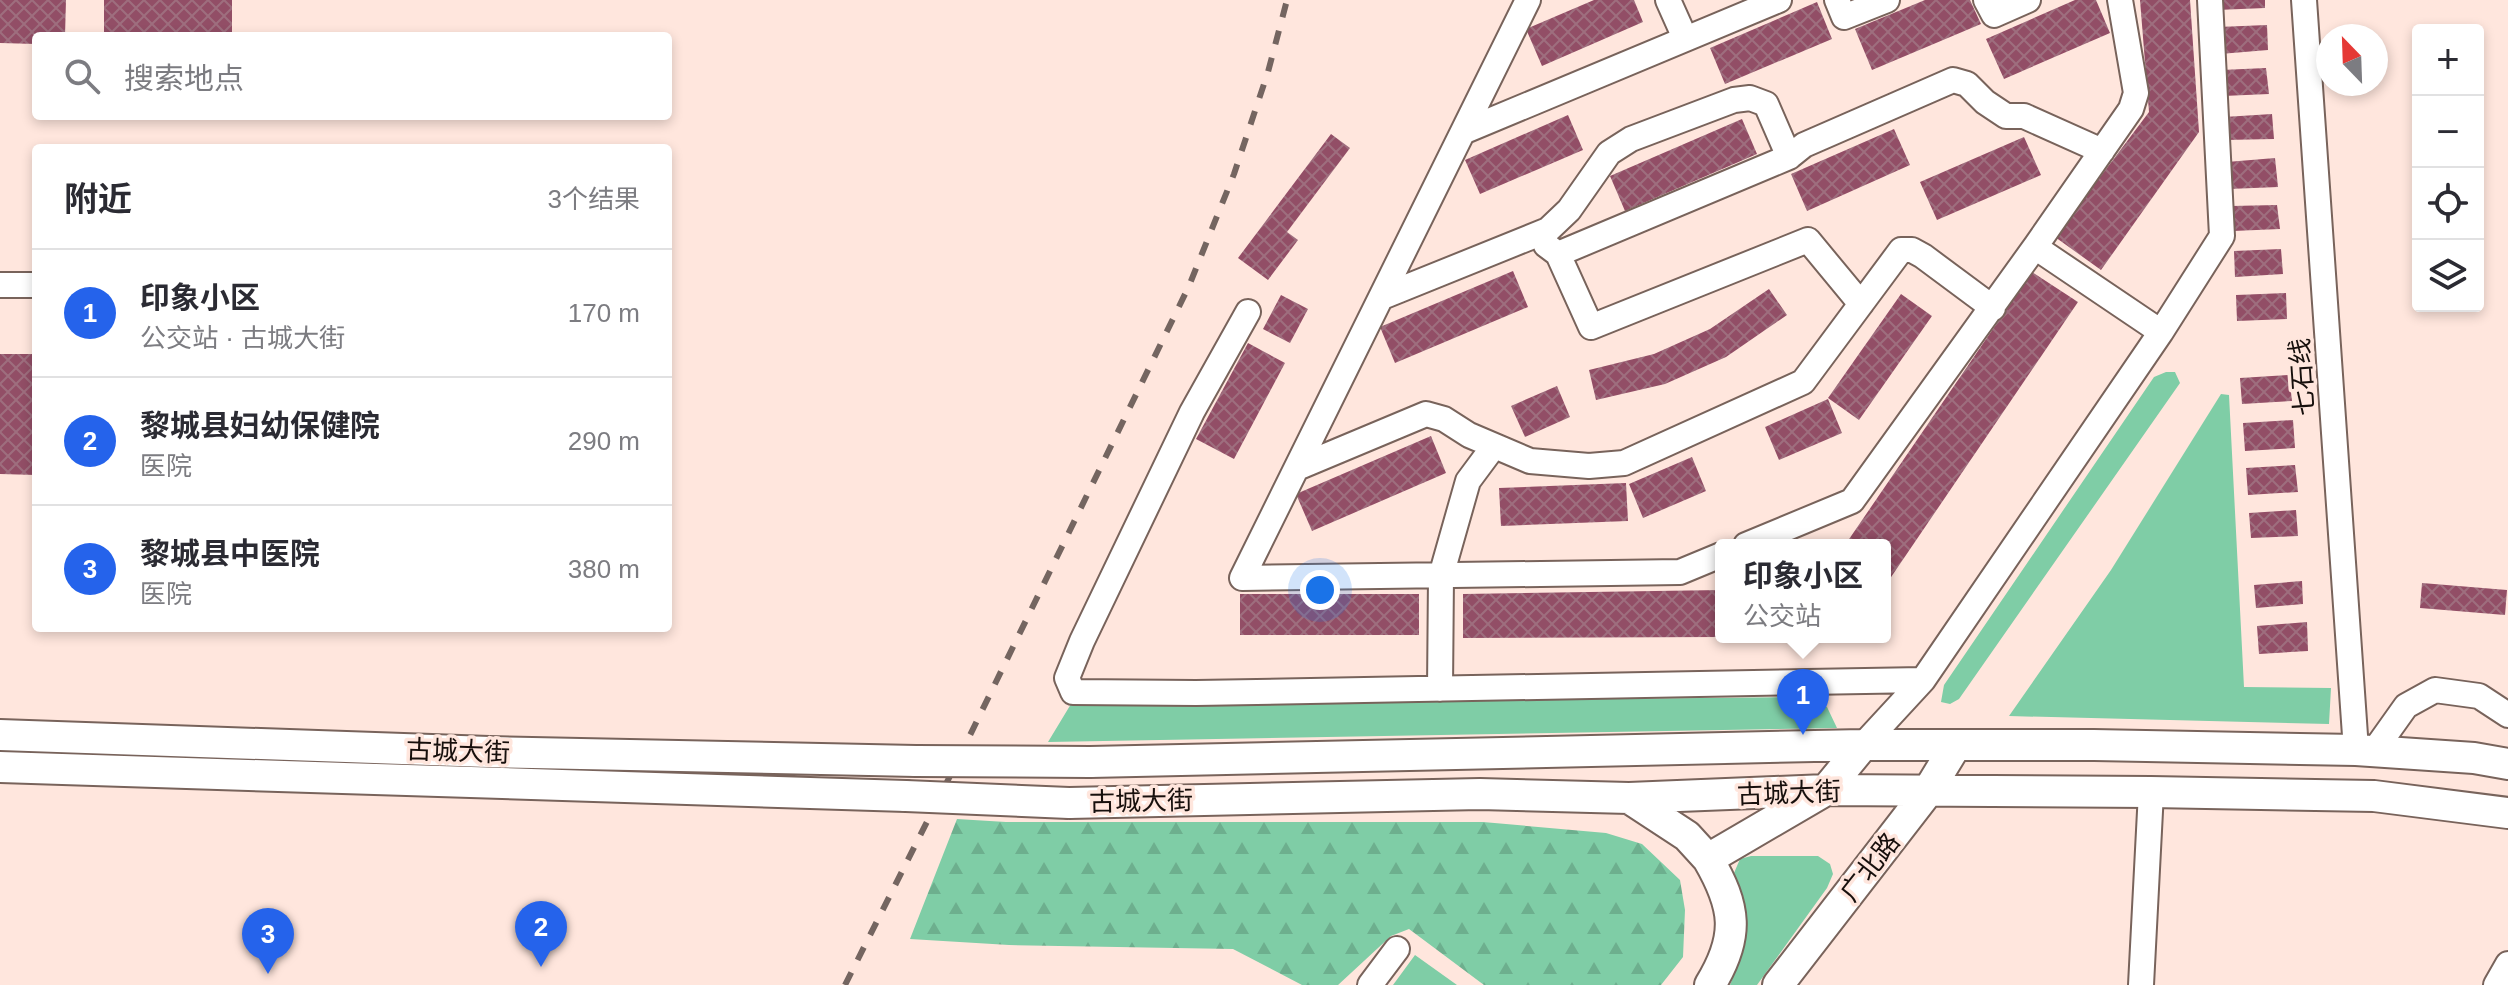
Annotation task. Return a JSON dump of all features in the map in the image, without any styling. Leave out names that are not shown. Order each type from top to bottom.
[{"type":"main road","name":"古城大街","points":[[0,735],[489,752],[916,761],[1090,762],[1956,745],[2365,750],[2474,758],[2508,764]]},
{"type":"main road","points":[[1708,859],[1826,790],[1863,745]]},
{"type":"main road","name":"广北路","points":[[1778,985],[1928,791],[1956,745]]},
{"type":"main road","name":"古城大街","points":[[0,767],[1069,803],[1480,794],[1629,798],[1826,790],[2151,792],[2374,796],[2508,813]]},
{"type":"main road","points":[[1629,798],[1687,836],[1708,859],[1725,888],[1732,923],[1728,949],[1710,985]]},
{"type":"street","points":[[1668,0],[1685,38]]},
{"type":"street","points":[[1465,131],[1779,0]]},
{"type":"street","points":[[1837,0],[1844,17],[1887,0]]},
{"type":"street","points":[[1986,0],[1994,15],[2028,0]]},
{"type":"street","points":[[1760,539],[1852,501],[1993,308],[2131,109],[2136,93],[2120,0]]},
{"type":"street","points":[[1863,745],[1923,680],[2161,332],[2222,236],[2210,0]]},
{"type":"street","name":"七石线","points":[[2304,0],[2365,750]]},
{"type":"street","points":[[1531,2],[1242,578],[1680,572],[1715,557]]},
{"type":"street","points":[[1558,254],[1789,157],[1804,145],[1953,80],[1967,84],[1985,102],[2006,116],[2024,116],[2102,151]]},
{"type":"street","points":[[1382,297],[1548,230],[1569,210],[1609,153],[1631,139],[1734,100],[1750,98],[1766,104],[1789,157]]},
{"type":"street","points":[[1535,236],[1558,254],[1591,327],[1808,240],[1861,304]]},
{"type":"street","points":[[2035,247],[2161,332]]},
{"type":"street","points":[[1297,468],[1426,414],[1444,419],[1469,435],[1530,461],[1589,466],[1624,463],[1803,382],[1901,250],[1912,250],[1993,308]]},
{"type":"street","points":[[0,285],[32,285]]},
{"type":"street","points":[[1248,312],[1192,412],[1082,641],[1067,678],[1073,692],[1196,693],[1923,680]]},
{"type":"street","points":[[1440,689],[1441,576],[1468,481],[1494,446]]},
{"type":"street","points":[[2365,750],[2406,706],[2435,690],[2479,696],[2508,715]]},
{"type":"street","points":[[2141,985],[2151,792]]},
{"type":"street","points":[[1370,985],[1397,949]]},
{"type":"street","points":[[2496,985],[2508,964]]},
{"type":"green space","points":[[2175,372],[2180,383],[1959,699],[1950,704],[1941,702],[1944,685],[2154,377]]},
{"type":"green space","points":[[2221,394],[2229,395],[2244,687],[2331,688],[2329,724],[2009,716],[2111,570]]},
{"type":"green space","points":[[1811,697],[1827,707],[1837,728],[1048,742],[1071,704]]},
{"type":"green space","points":[[957,819],[1006,822],[1483,822],[1606,833],[1642,844],[1680,880],[1685,910],[1683,957],[1661,985],[1484,985],[1409,929],[1391,936],[1338,985],[1302,985],[1233,949],[1009,945],[910,939]]},
{"type":"green space","points":[[1751,856],[1818,856],[1830,864],[1833,874],[1827,888],[1757,985],[1730,985],[1745,930],[1743,903],[1734,873],[1740,859]]},
{"type":"green space","points":[[1415,955],[1457,985],[1393,985]]},
{"type":"building","points":[[0,0],[66,0],[65,32],[32,32],[32,44],[0,43]]},
{"type":"building","points":[[104,0],[232,0],[232,32],[104,32]]},
{"type":"building","points":[[1594,0],[1634,0],[1643,22],[1542,66],[1526,29]]},
{"type":"building","points":[[1925,0],[1970,0],[1981,24],[1872,70],[1855,29]]},
{"type":"building","points":[[2075,0],[2096,0],[2110,33],[2004,79],[1986,39]]},
{"type":"building","points":[[2140,0],[2190,0],[2199,132],[2101,270],[2055,237],[2149,112]]},
{"type":"building","points":[[2217,0],[2265,0],[2265,8],[2217,10]]},
{"type":"building","points":[[1817,2],[1832,39],[1725,84],[1710,48]]},
{"type":"building","points":[[2267,25],[2268,50],[2220,54],[2218,27]]},
{"type":"building","points":[[2266,68],[2269,94],[2223,96],[2221,70]]},
{"type":"building","points":[[2272,114],[2274,139],[2225,140],[2224,117]]},
{"type":"building","points":[[1568,115],[1583,150],[1480,194],[1465,160]]},
{"type":"building","points":[[1742,119],[1757,154],[1625,211],[1610,176]]},
{"type":"building","points":[[1894,129],[1910,165],[1807,211],[1791,174]]},
{"type":"building","points":[[1331,134],[1350,148],[1287,232],[1298,240],[1268,280],[1238,258]]},
{"type":"building","points":[[2024,137],[2041,175],[1937,220],[1920,182]]},
{"type":"building","points":[[2275,158],[2278,187],[2229,189],[2227,162]]},
{"type":"building","points":[[2277,205],[2280,229],[2233,231],[2231,206]]},
{"type":"building","points":[[2281,249],[2283,274],[2235,277],[2234,251]]},
{"type":"building","points":[[1513,271],[1528,307],[1395,363],[1380,327]]},
{"type":"building","points":[[2032,272],[2078,302],[1891,577],[1891,539],[1849,539]]},
{"type":"building","points":[[1769,289],[1787,315],[1726,357],[1665,384],[1596,400],[1589,370],[1654,354],[1710,329]]},
{"type":"building","points":[[2286,293],[2287,319],[2237,321],[2236,295]]},
{"type":"building","points":[[1901,294],[1932,316],[1859,420],[1828,398]]},
{"type":"building","points":[[1281,295],[1308,309],[1290,343],[1263,329]]},
{"type":"building","points":[[1248,343],[1285,363],[1234,459],[1196,439]]},
{"type":"building","points":[[0,354],[32,354],[32,475],[0,474]]},
{"type":"building","points":[[2289,375],[2292,401],[2242,404],[2240,378]]},
{"type":"building","points":[[1557,386],[1570,417],[1525,437],[1511,406]]},
{"type":"building","points":[[1828,399],[1842,433],[1779,460],[1765,427]]},
{"type":"building","points":[[2293,420],[2295,448],[2245,451],[2243,423]]},
{"type":"building","points":[[1431,436],[1446,473],[1312,531],[1296,494]]},
{"type":"building","points":[[1692,457],[1706,491],[1643,518],[1629,484]]},
{"type":"building","points":[[2295,465],[2298,492],[2248,495],[2246,468]]},
{"type":"building","points":[[1626,483],[1628,521],[1501,526],[1499,488]]},
{"type":"building","points":[[2296,510],[2298,536],[2251,538],[2249,513]]},
{"type":"building","points":[[2302,581],[2303,604],[2256,608],[2254,585]]},
{"type":"building","points":[[2422,583],[2507,590],[2505,615],[2420,608]]},
{"type":"building","points":[[1715,590],[1715,637],[1463,638],[1463,594]]},
{"type":"building","points":[[1240,594],[1419,594],[1419,635],[1240,635]]},
{"type":"building","points":[[2307,622],[2308,651],[2259,654],[2257,626]]},
{"type":"railway","points":[[845,985],[1189,286],[1234,174],[1268,72],[1287,0]]},
{"type":"place","name":"印象小区","points":[[1803,735]]},
{"type":"place","name":"黎城县妇幼保健院","points":[[541,967]]},
{"type":"place","name":"黎城县中医院","points":[[268,974]]}]
